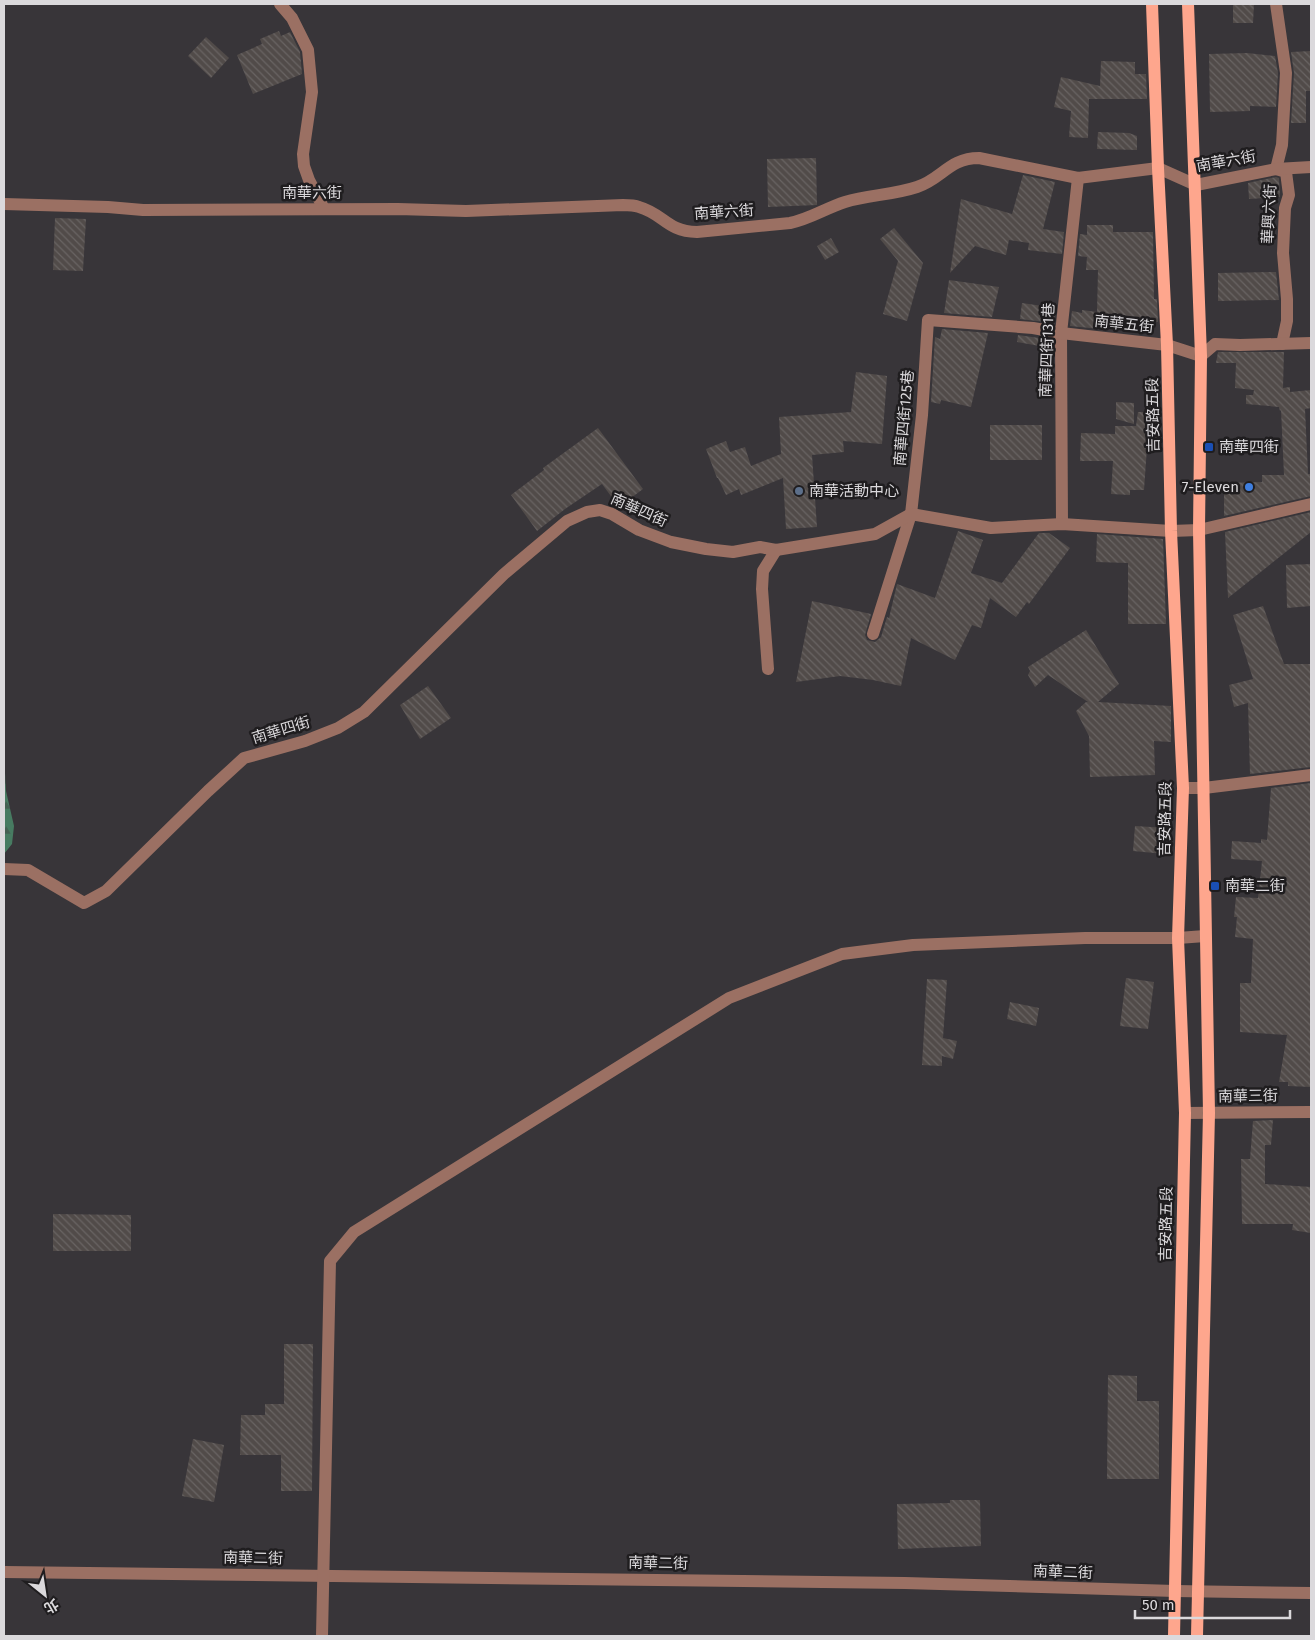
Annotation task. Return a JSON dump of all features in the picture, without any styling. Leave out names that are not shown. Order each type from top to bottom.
[{"type":"main road","name":"吉安路五段","points":[[1152,4],[1167,345],[1172,531],[1183,788],[1178,938],[1185,1113],[1174,1636]]},
{"type":"main road","points":[[1188,4],[1202,356],[1198,530],[1209,1113],[1197,1636]]},
{"type":"street","points":[[280,4],[292,18],[308,50],[312,92],[303,154],[304,166],[324,209]]},
{"type":"street","name":"華興六街","points":[[1276,4],[1286,73],[1282,145],[1276,169],[1286,172],[1289,195],[1285,208],[1283,253],[1287,321],[1282,344]]},
{"type":"street","name":"南華六街","points":[[4,204],[143,210],[398,209],[466,211],[623,205],[639,206],[672,227],[684,231],[698,232],[804,220],[845,202],[919,187],[955,163],[968,158],[979,158],[1078,178],[1158,168],[1196,185],[1276,169],[1311,167]]},
{"type":"street","name":"南華四街131巷","points":[[1062,524],[1061,333],[1078,178]]},
{"type":"street","name":"南華五街","points":[[928,320],[1033,328],[1167,345],[1202,356]]},
{"type":"street","name":"南華四街125巷","points":[[873,634],[911,514],[922,415],[928,320]]},
{"type":"street","points":[[1202,356],[1215,344],[1311,343]]},
{"type":"street","points":[[911,514],[991,528],[1062,524],[1172,531],[1198,530],[1311,504]]},
{"type":"street","name":"南華四街","points":[[4,869],[28,870],[84,903],[106,891],[244,758],[305,741],[338,728],[364,712],[504,574],[567,521],[587,512],[600,510],[612,514],[639,530],[672,542],[734,552],[760,547],[776,550],[875,534],[911,514]]},
{"type":"street","points":[[768,669],[762,589],[763,571],[776,550]]},
{"type":"street","points":[[1183,788],[1204,788],[1311,775]]},
{"type":"street","points":[[322,1636],[330,1261],[354,1232],[729,998],[842,954],[913,945],[1085,938],[1178,938],[1205,936]]},
{"type":"street","name":"南華三街","points":[[1185,1113],[1311,1112]]},
{"type":"street","name":"南華二街","points":[[4,1572],[905,1583],[1197,1592],[1311,1593]]},
{"type":"green space","points":[[4,755],[6,791],[14,826],[12,844],[4,854]]},
{"type":"building","points":[[1233,4],[1254,4],[1253,23],[1233,23]]},
{"type":"building","points":[[279,31],[281,36],[290,32],[300,52],[302,74],[253,94],[237,55],[262,44],[260,39]]},
{"type":"building","points":[[206,37],[229,58],[211,78],[188,56]]},
{"type":"building","points":[[1311,51],[1311,91],[1306,91],[1306,123],[1291,123],[1294,73],[1291,52]]},
{"type":"building","points":[[1247,53],[1275,56],[1278,73],[1276,107],[1250,106],[1250,111],[1210,112],[1209,54]]},
{"type":"building","points":[[1101,61],[1135,62],[1135,74],[1146,74],[1147,99],[1089,99],[1088,138],[1069,137],[1071,111],[1054,107],[1061,77],[1100,86]]},
{"type":"building","points":[[1098,132],[1129,133],[1137,136],[1137,150],[1097,149]]},
{"type":"building","points":[[816,158],[817,205],[768,207],[767,159]]},
{"type":"building","points":[[1023,175],[1055,182],[1043,229],[1064,232],[1062,254],[1028,250],[1029,243],[1009,240],[1006,255],[975,246],[950,273],[961,199],[1012,214]]},
{"type":"building","points":[[1279,178],[1280,197],[1249,199],[1248,183]]},
{"type":"building","points":[[55,218],[86,219],[83,271],[53,270]]},
{"type":"building","points":[[1087,225],[1113,225],[1113,232],[1153,232],[1154,299],[1157,299],[1158,322],[1124,320],[1124,323],[1101,322],[1100,329],[1070,326],[1072,311],[1082,313],[1082,310],[1097,312],[1098,270],[1086,270],[1087,257],[1078,256],[1080,234],[1087,235]]},
{"type":"building","points":[[894,228],[923,263],[907,321],[883,314],[898,261],[880,239]]},
{"type":"building","points":[[831,238],[839,252],[825,260],[817,246]]},
{"type":"building","points":[[1276,272],[1279,300],[1218,301],[1218,273]]},
{"type":"building","points":[[949,280],[999,287],[992,317],[944,313]]},
{"type":"building","points":[[1022,303],[1056,308],[1054,323],[1020,319]]},
{"type":"building","points":[[942,329],[988,333],[971,407],[941,400],[940,404],[931,402],[935,337],[940,339]]},
{"type":"building","points":[[1018,335],[1053,340],[1051,348],[1017,342]]},
{"type":"building","points":[[1218,352],[1284,352],[1283,388],[1290,387],[1290,392],[1311,390],[1311,408],[1305,409],[1308,474],[1311,474],[1311,496],[1224,516],[1224,483],[1262,482],[1262,475],[1284,475],[1281,410],[1279,407],[1246,404],[1246,395],[1253,395],[1254,390],[1235,388],[1236,363],[1216,363]]},
{"type":"building","points":[[856,372],[887,376],[882,444],[843,441],[844,452],[812,455],[817,527],[786,529],[783,478],[741,495],[739,489],[726,495],[706,449],[726,441],[730,452],[745,447],[751,466],[781,454],[779,417],[851,412]]},
{"type":"building","points":[[1116,402],[1134,403],[1134,424],[1116,419]]},
{"type":"building","points":[[1138,412],[1160,412],[1161,448],[1147,447],[1144,490],[1130,490],[1130,495],[1111,494],[1113,461],[1080,461],[1081,433],[1115,434],[1115,426],[1136,426]]},
{"type":"building","points":[[990,425],[1042,425],[1042,460],[990,460]]},
{"type":"building","points":[[598,428],[643,489],[619,507],[602,484],[537,531],[511,495],[544,470],[543,468]]},
{"type":"building","points":[[1311,512],[1311,532],[1228,598],[1225,532]]},
{"type":"building","points":[[958,531],[983,540],[971,573],[1002,583],[1039,533],[1049,533],[1070,548],[1029,604],[1027,602],[1016,617],[990,598],[981,628],[972,625],[955,660],[911,638],[901,686],[840,676],[796,682],[812,601],[871,614],[865,635],[867,640],[875,642],[881,637],[887,617],[889,618],[897,584],[935,598]]},
{"type":"building","points":[[1097,534],[1163,539],[1166,624],[1128,624],[1128,563],[1096,562]]},
{"type":"building","points":[[1311,564],[1311,606],[1287,608],[1286,565]]},
{"type":"building","points":[[1263,606],[1284,664],[1311,664],[1311,767],[1250,774],[1248,703],[1234,707],[1229,685],[1253,679],[1233,615]]},
{"type":"building","points":[[1086,630],[1119,684],[1098,702],[1171,706],[1171,742],[1154,741],[1155,775],[1090,777],[1089,736],[1076,711],[1088,702],[1048,675],[1035,687],[1028,675],[1030,671],[1028,667]]},
{"type":"building","points":[[428,686],[451,718],[420,739],[400,705]]},
{"type":"building","points":[[1311,783],[1311,1087],[1288,1086],[1288,1082],[1279,1082],[1287,1035],[1240,1032],[1240,983],[1251,983],[1253,939],[1235,937],[1236,897],[1258,898],[1262,861],[1231,859],[1232,841],[1261,843],[1261,839],[1267,840],[1271,788]]},
{"type":"building","points":[[1135,826],[1167,828],[1165,854],[1133,851]]},
{"type":"building","points":[[1126,978],[1154,982],[1148,1029],[1120,1026]]},
{"type":"building","points":[[927,979],[947,980],[943,1038],[957,1041],[953,1059],[942,1056],[942,1066],[922,1065]]},
{"type":"building","points":[[1010,1002],[1039,1008],[1036,1026],[1007,1019]]},
{"type":"building","points":[[1273,1120],[1271,1145],[1265,1145],[1265,1184],[1311,1187],[1311,1233],[1292,1230],[1293,1224],[1242,1224],[1241,1159],[1250,1159],[1253,1121]]},
{"type":"building","points":[[53,1214],[131,1215],[131,1251],[53,1251]]},
{"type":"building","points":[[284,1344],[313,1344],[312,1491],[281,1491],[281,1455],[240,1455],[241,1415],[265,1415],[265,1404],[284,1404]]},
{"type":"building","points":[[1108,1375],[1137,1376],[1137,1401],[1159,1401],[1159,1479],[1107,1479]]},
{"type":"building","points":[[193,1439],[224,1445],[214,1502],[182,1496]]},
{"type":"building","points":[[950,1500],[980,1500],[981,1546],[898,1549],[897,1504],[950,1503]]},
{"type":"place","name":"南華四街","points":[[1209,447]]},
{"type":"place","name":"7-Eleven","points":[[1249,487]]},
{"type":"place","name":"南華活動中心","points":[[799,491]]},
{"type":"place","name":"南華二街","points":[[1215,886]]}]
